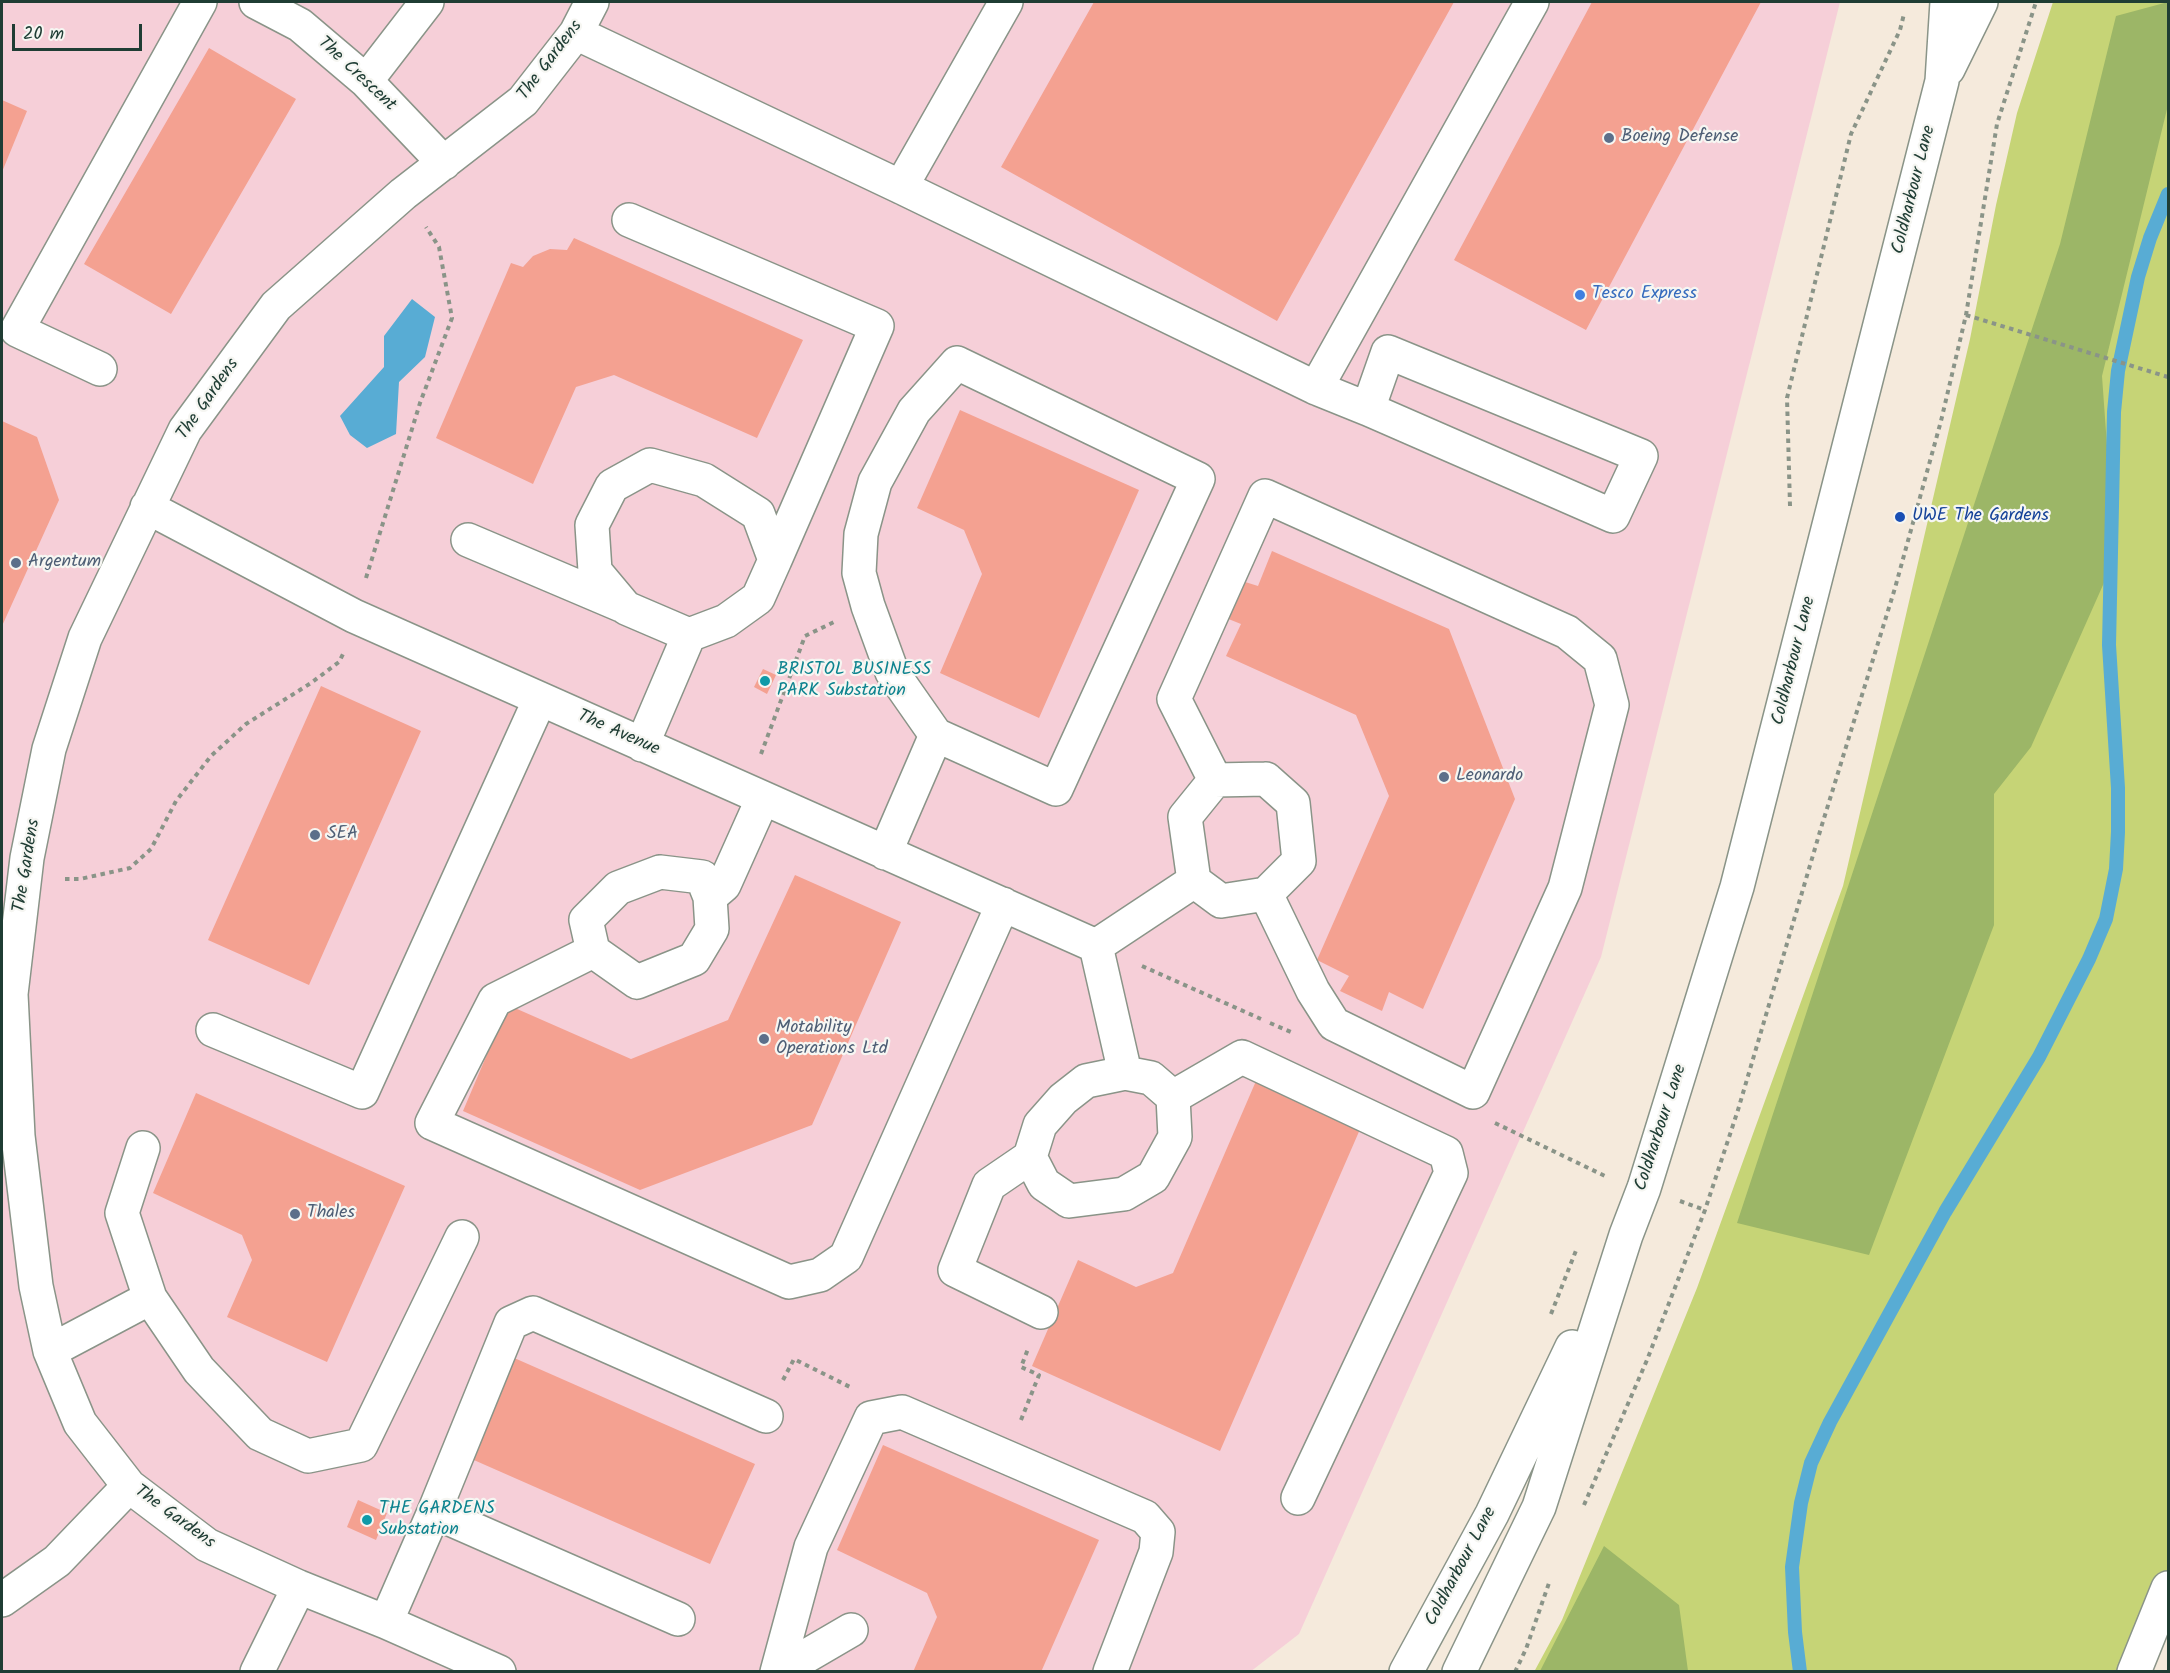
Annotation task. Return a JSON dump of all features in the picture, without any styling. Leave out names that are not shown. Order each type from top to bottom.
[{"type":"street","points":[[100,369],[17,330],[200,2]]},
{"type":"street","name":"The Crescent","points":[[256,2],[300,25],[366,81],[444,163]]},
{"type":"street","points":[[366,81],[424,2]]},
{"type":"street","name":"The Gardens","points":[[499,1671],[298,1587],[207,1545],[129,1486],[80,1423],[50,1351],[36,1286],[18,1136],[11,994],[18,863],[49,749],[86,638],[185,430],[276,306],[403,194],[523,101],[576,33],[592,2]]},
{"type":"street","points":[[902,187],[1006,2]]},
{"type":"street","points":[[1316,388],[1532,2]]},
{"type":"street","name":"Coldharbour Lane","points":[[1459,1671],[1539,1507],[1626,1235],[1644,1188],[1737,887],[1942,81],[1947,2]]},
{"type":"street","name":"Coldharbour Lane","points":[[1942,81],[1982,2]]},
{"type":"street","points":[[576,33],[902,187],[1316,388],[1613,516],[1641,456],[1388,352],[1368,409]]},
{"type":"street","points":[[629,220],[877,326],[758,598],[726,621],[689,636],[642,744]]},
{"type":"street","points":[[957,363],[1198,479],[1056,789],[936,735],[892,672],[868,606],[859,573],[861,534],[875,482],[914,411],[957,363]]},
{"type":"street","points":[[626,608],[595,572],[592,525],[612,486],[650,465],[704,480],[758,514],[775,560]]},
{"type":"street","points":[[1215,780],[1174,699],[1265,496],[1567,632],[1600,660],[1612,705],[1565,888],[1473,1092],[1334,1024],[1312,991],[1266,894]]},
{"type":"street","name":"The Avenue","points":[[147,507],[357,617],[1096,946]]},
{"type":"street","points":[[468,540],[689,636]]},
{"type":"street","points":[[213,1030],[362,1092],[540,699]]},
{"type":"street","points":[[885,853],[936,735]]},
{"type":"street","points":[[1266,779],[1293,803],[1299,861],[1266,894],[1221,901],[1194,881],[1185,817],[1215,780],[1266,779]]},
{"type":"street","points":[[710,897],[724,885],[755,794]]},
{"type":"street","points":[[660,872],[702,878],[710,897],[712,929],[694,959],[637,982],[592,951],[586,920],[618,888],[660,872]]},
{"type":"street","points":[[1125,1073],[1096,946],[1194,881]]},
{"type":"street","points":[[592,951],[495,1000],[432,1123],[789,1282],[820,1275],[846,1257],[1003,904]]},
{"type":"street","points":[[1173,1097],[1242,1057],[1446,1153],[1451,1173],[1298,1498]]},
{"type":"street","points":[[1030,1157],[1044,1184],[1070,1201],[1124,1194],[1154,1177],[1175,1137],[1173,1097],[1152,1078],[1125,1073],[1086,1081],[1063,1099],[1040,1125],[1030,1157],[989,1185],[955,1270],[1041,1312]]},
{"type":"street","points":[[142,1148],[122,1213],[150,1298],[200,1370],[260,1434],[308,1456],[361,1445],[462,1237]]},
{"type":"street","name":"Coldharbour Lane","points":[[1406,1671],[1492,1514],[1626,1235]]},
{"type":"street","points":[[50,1351],[150,1298]]},
{"type":"street","points":[[386,1622],[434,1512],[511,1323],[532,1313],[766,1416]]},
{"type":"street","points":[[778,1671],[811,1547],[871,1418],[902,1412],[1145,1517],[1158,1532],[1156,1552],[1110,1671]]},
{"type":"street","points":[[2,1600],[57,1561],[129,1486]]},
{"type":"street","points":[[434,1512],[678,1619]]},
{"type":"street","points":[[257,1671],[298,1587]]},
{"type":"street","points":[[2134,1671],[2169,1588]]},
{"type":"street","points":[[778,1671],[851,1629]]},
{"type":"path","points":[[1581,1513],[1647,1360],[1705,1210],[1738,1110],[1821,828],[1896,588],[1941,421],[1966,315],[1997,124],[2036,2]]},
{"type":"path","points":[[1789,512],[1791,501],[1787,398],[1851,134],[1900,30],[1905,11]]},
{"type":"path","points":[[18,863],[80,879],[130,868],[151,849],[176,801],[211,756],[246,724],[311,683],[339,662],[357,617],[420,403],[452,318],[439,247],[403,194]]},
{"type":"path","points":[[1966,315],[2169,377]]},
{"type":"path","points":[[755,794],[805,636],[868,606]]},
{"type":"path","points":[[1601,1187],[1609,1166]]},
{"type":"path","points":[[1550,1317],[1580,1241]]},
{"type":"path","points":[[766,1416],[794,1359],[828,1377]]},
{"type":"path","points":[[1006,1457],[1039,1375]]},
{"type":"path","points":[[1515,1671],[1526,1649],[1551,1578]]},
{"type":"shaded area","points":[[2,2],[1840,2],[1601,957],[1299,1634],[1250,1672],[2,1672]]},
{"type":"green space","points":[[2053,2],[2168,2],[2168,1588],[2134,1671],[1534,1672],[1562,1620],[1697,1288],[1843,886],[1970,339],[1996,205],[2017,113]]},
{"type":"green space","points":[[2168,2],[2168,105],[2102,376],[2115,558],[2031,747],[1994,794],[1994,925],[1869,1255],[1737,1223],[2060,244],[2116,16]]},
{"type":"green space","points":[[1604,1546],[1679,1605],[1688,1671],[1540,1671]]},
{"type":"water","points":[[412,299],[435,317],[425,357],[399,382],[396,434],[367,448],[350,435],[340,416],[384,367],[384,336]]},
{"type":"building","points":[[1094,2],[1454,2],[1277,321],[1001,167]]},
{"type":"building","points":[[1592,2],[1761,2],[1586,330],[1454,260]]},
{"type":"building","points":[[209,48],[296,99],[171,314],[84,264]]},
{"type":"building","points":[[2,100],[27,111],[2,172]]},
{"type":"building","points":[[574,238],[803,340],[757,438],[614,375],[576,387],[533,484],[436,438],[511,263],[523,267],[533,256],[550,249],[567,250]]},
{"type":"building","points":[[960,410],[1139,490],[1039,718],[940,673],[982,574],[964,530],[917,508]]},
{"type":"building","name":"Argentum","points":[[2,421],[37,437],[59,500],[2,626]]},
{"type":"building","name":"Leonardo","points":[[1272,551],[1449,629],[1515,799],[1423,1009],[1389,992],[1382,1011],[1340,991],[1349,976],[1317,960],[1389,796],[1356,715],[1226,656],[1241,624],[1226,618],[1242,581],[1258,586]]},
{"type":"building","name":"BRISTOL BUSINESS PARK Substation","points":[[763,669],[776,675],[767,694],[754,687]]},
{"type":"building","name":"SEA","points":[[321,686],[421,731],[309,985],[208,940]]},
{"type":"building","name":"Motability Operations Ltd","points":[[795,875],[901,922],[812,1125],[640,1190],[463,1111],[508,1005],[631,1059],[728,1020]]},
{"type":"building","points":[[1256,1081],[1361,1127],[1220,1451],[1032,1366],[1078,1260],[1136,1287],[1173,1273]]},
{"type":"building","name":"Thales","points":[[196,1093],[405,1186],[327,1362],[227,1317],[252,1260],[242,1235],[153,1193]]},
{"type":"building","points":[[512,1357],[755,1464],[710,1564],[467,1457]]},
{"type":"building","points":[[883,1445],[1099,1540],[1041,1672],[913,1672],[937,1617],[927,1593],[837,1550]]},
{"type":"building","name":"THE GARDENS Substation","points":[[358,1500],[387,1513],[376,1540],[347,1527]]},
{"type":"waterway","points":[[1800,1672],[1795,1632],[1792,1567],[1801,1503],[1811,1463],[1830,1422],[1945,1212],[2039,1057],[2089,959],[2106,919],[2116,869],[2118,832],[2118,788],[2109,645],[2114,412],[2118,371],[2138,277],[2150,238],[2168,194]]},
{"type":"place","name":"Boeing Defense","points":[[1609,138]]},
{"type":"place","name":"Tesco Express","points":[[1580,295]]},
{"type":"place","name":"UWE The Gardens","points":[[1900,517]]},
{"type":"place","name":"Argentum","points":[[16,563]]},
{"type":"place","name":"BRISTOL BUSINESS PARK Substation","points":[[765,681]]},
{"type":"place","name":"Leonardo","points":[[1444,777]]},
{"type":"place","name":"SEA","points":[[315,835]]},
{"type":"place","name":"Motability Operations Ltd","points":[[764,1039]]},
{"type":"place","name":"Thales","points":[[295,1214]]},
{"type":"place","name":"THE GARDENS Substation","points":[[367,1520]]}]
